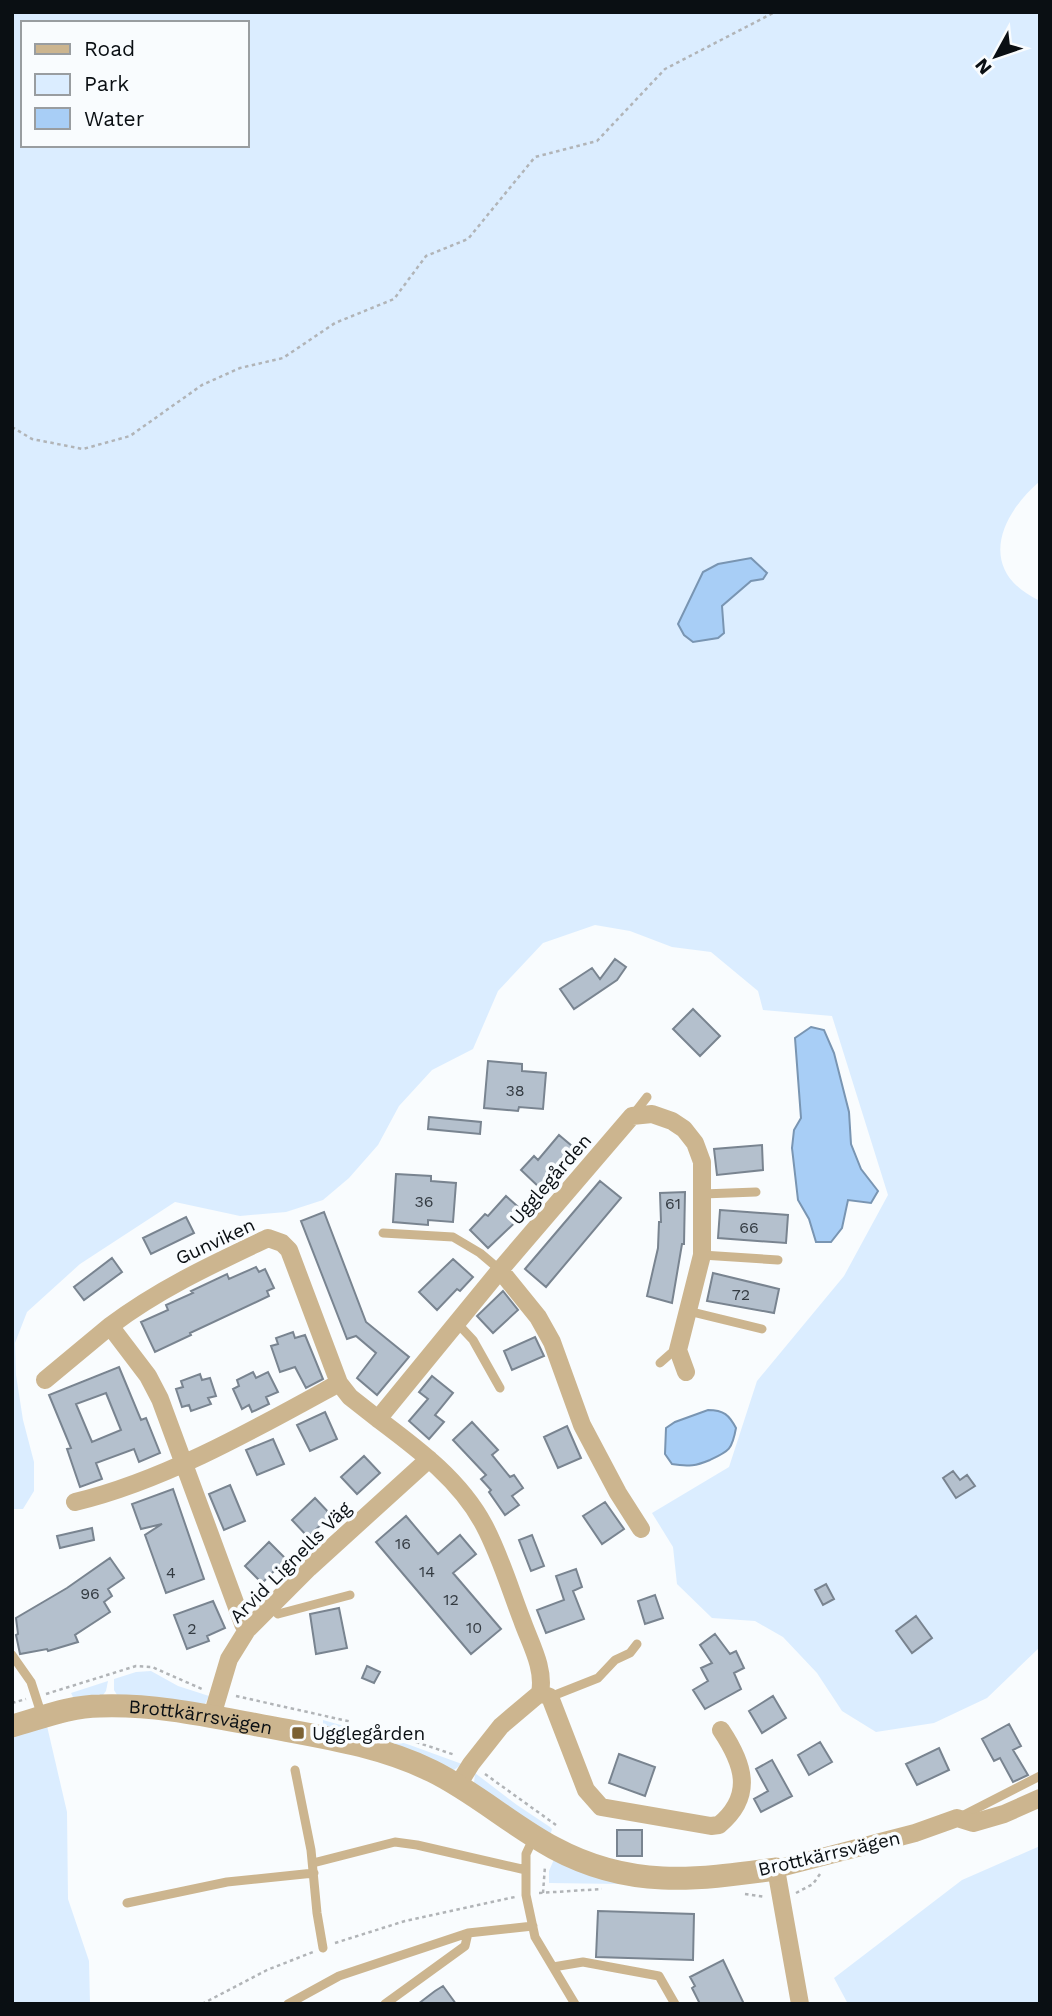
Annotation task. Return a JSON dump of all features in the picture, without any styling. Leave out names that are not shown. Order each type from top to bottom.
[{"type":"street","name":"Ugglegården","points":[[378,1419],[640,1102],[652,1114],[673,1121],[684,1129],[695,1143],[702,1162],[702,1255],[678,1347]]},
{"type":"street","name":"Gunviken","points":[[45,1380],[110,1326],[167,1287],[268,1238],[282,1243],[289,1250],[339,1383],[357,1404],[378,1419]]},
{"type":"street","points":[[500,1270],[522,1294],[552,1342],[582,1425],[618,1493],[641,1529]]},
{"type":"street","points":[[110,1326],[148,1376],[160,1399],[247,1630]]},
{"type":"street","points":[[678,1347],[685,1372]]},
{"type":"street","points":[[75,1502],[112,1493],[185,1463],[339,1383]]},
{"type":"street","points":[[378,1419],[456,1484],[485,1526],[541,1674],[545,1695],[586,1790],[601,1807],[711,1826],[719,1825],[735,1808],[742,1780],[742,1769],[721,1730]]},
{"type":"street","name":"Arvid Lignells Väg","points":[[212,1716],[229,1659],[247,1630],[429,1459]]},
{"type":"street","points":[[458,1785],[501,1727],[545,1695]]},
{"type":"street","name":"Brottkärrsvägen","points":[[12,1726],[65,1711],[98,1706],[148,1707],[339,1740],[412,1762],[458,1785],[553,1848],[613,1871],[666,1880],[702,1879],[776,1869],[915,1833],[957,1818],[973,1823],[1004,1814],[1040,1798]]},
{"type":"street","points":[[776,1869],[802,1999]]},
{"type":"lane","points":[[703,1194],[756,1192]]},
{"type":"lane","points":[[383,1233],[453,1237],[480,1253],[500,1270]]},
{"type":"lane","points":[[702,1255],[778,1260]]},
{"type":"lane","points":[[688,1311],[762,1329]]},
{"type":"lane","points":[[456,1323],[472,1340],[500,1388]]},
{"type":"lane","points":[[660,1363],[678,1347]]},
{"type":"lane","points":[[270,1606],[278,1614],[350,1595]]},
{"type":"lane","points":[[545,1695],[598,1678],[615,1660],[630,1653],[637,1644]]},
{"type":"lane","points":[[12,1655],[32,1682],[42,1718]]},
{"type":"lane","points":[[295,1770],[314,1868],[323,1948]]},
{"type":"lane","points":[[957,1818],[1040,1776]]},
{"type":"lane","points":[[535,1836],[526,1854],[526,1895],[533,1926],[536,1937],[575,2004]]},
{"type":"lane","points":[[127,1903],[227,1882],[314,1868],[395,1842],[526,1870]]},
{"type":"lane","points":[[288,2004],[339,1976],[468,1933],[533,1926]]},
{"type":"lane","points":[[385,2004],[465,1946],[468,1933]]},
{"type":"lane","points":[[553,1967],[583,1962],[659,1976],[675,2004]]},
{"type":"path","points":[[12,427],[32,439],[83,449],[130,436],[202,386],[240,368],[282,358],[335,323],[394,299],[426,256],[468,239],[535,157],[597,141],[665,69],[775,12]]},
{"type":"path","points":[[202,2004],[267,1969],[405,1921],[526,1895],[591,1889]]},
{"type":"green space","points":[[12,12],[1040,12],[1040,481],[1013,511],[1001,544],[1001,560],[1008,575],[1020,589],[1040,601],[1040,1647],[987,1698],[934,1723],[876,1732],[842,1711],[817,1673],[783,1637],[755,1621],[712,1618],[677,1584],[673,1547],[652,1513],[729,1467],[757,1381],[844,1276],[888,1195],[832,1016],[763,1010],[758,991],[711,952],[672,947],[630,931],[595,925],[543,943],[498,991],[473,1049],[432,1070],[399,1106],[378,1145],[349,1178],[323,1200],[286,1212],[240,1216],[175,1202],[80,1264],[27,1312],[15,1343],[16,1375],[23,1420],[34,1462],[34,1491],[23,1509],[12,1509]],"holes":[[[767,573],[751,581],[722,606],[724,633],[678,624],[692,596]]]},
{"type":"green space","points":[[151,1671],[178,1686],[209,1696],[205,1704],[117,1695],[114,1679],[136,1672]]},
{"type":"green space","points":[[108,1681],[103,1695],[74,1699],[71,1693]]},
{"type":"green space","points":[[323,1720],[407,1744],[462,1764],[454,1770],[323,1727]]},
{"type":"green space","points":[[47,1726],[67,1812],[68,1899],[89,1961],[90,2004],[12,2004],[12,1736]]},
{"type":"green space","points":[[475,1773],[550,1827],[550,1836],[474,1783]]},
{"type":"green space","points":[[1040,1846],[1040,2004],[848,2004],[834,1978],[962,1880]]},
{"type":"green space","points":[[555,1857],[622,1882],[549,1883],[549,1871]]},
{"type":"water","points":[[751,558],[767,573],[763,579],[751,581],[722,606],[724,633],[718,638],[693,642],[684,635],[678,624],[703,572],[718,564]]},
{"type":"water","points":[[811,1027],[824,1030],[834,1053],[849,1112],[851,1144],[861,1169],[878,1191],[871,1203],[848,1200],[842,1228],[831,1242],[816,1242],[809,1219],[798,1200],[792,1148],[794,1130],[801,1118],[795,1038]]},
{"type":"water","points":[[708,1410],[722,1412],[736,1428],[729,1449],[699,1464],[672,1464],[665,1454],[666,1428]]},
{"type":"building","points":[[615,959],[626,967],[617,980],[574,1009],[560,989],[592,968],[600,979]]},
{"type":"building","points":[[693,1009],[720,1036],[700,1056],[673,1029]]},
{"type":"building","points":[[488,1061],[522,1064],[522,1071],[546,1073],[543,1109],[519,1107],[518,1111],[484,1108]]},
{"type":"building","points":[[429,1117],[481,1122],[480,1134],[428,1129]]},
{"type":"building","points":[[559,1135],[579,1152],[566,1168],[561,1164],[540,1188],[521,1170],[534,1156],[538,1160]]},
{"type":"building","points":[[762,1145],[763,1170],[717,1175],[714,1149]]},
{"type":"building","points":[[396,1174],[431,1176],[431,1181],[456,1183],[453,1222],[428,1220],[428,1225],[393,1222]]},
{"type":"building","points":[[600,1181],[621,1198],[546,1287],[525,1269]]},
{"type":"building","points":[[685,1192],[684,1244],[672,1303],[647,1296],[658,1248],[660,1193]]},
{"type":"building","points":[[506,1196],[525,1213],[488,1248],[470,1230],[485,1214],[488,1216]]},
{"type":"building","points":[[720,1210],[788,1215],[786,1243],[718,1238]]},
{"type":"building","points":[[324,1212],[366,1322],[409,1357],[377,1395],[357,1378],[376,1353],[356,1336],[347,1339],[301,1221]]},
{"type":"building","points":[[186,1217],[194,1233],[151,1254],[143,1238]]},
{"type":"building","points":[[112,1258],[122,1272],[84,1300],[74,1287]]},
{"type":"building","points":[[453,1259],[473,1277],[437,1310],[419,1292]]},
{"type":"building","points":[[256,1267],[259,1272],[265,1269],[274,1288],[267,1291],[269,1296],[155,1352],[141,1322],[168,1310],[166,1305],[193,1293],[191,1291],[227,1274],[229,1279]]},
{"type":"building","points":[[713,1273],[779,1289],[774,1313],[707,1301]]},
{"type":"building","points":[[503,1291],[518,1310],[493,1333],[477,1316]]},
{"type":"building","points":[[293,1332],[295,1338],[305,1335],[323,1379],[306,1388],[295,1367],[280,1372],[271,1346],[278,1344],[276,1338]]},
{"type":"building","points":[[535,1337],[544,1356],[512,1370],[504,1351]]},
{"type":"building","points":[[119,1367],[141,1420],[146,1418],[160,1453],[139,1462],[134,1449],[96,1463],[102,1479],[80,1487],[67,1449],[71,1448],[49,1395]],"holes":[[[106,1393],[121,1430],[92,1442],[76,1404]]]},
{"type":"building","points":[[253,1372],[256,1378],[268,1372],[278,1392],[266,1397],[269,1404],[252,1412],[249,1405],[242,1409],[233,1389],[239,1386],[237,1380]]},
{"type":"building","points":[[200,1374],[202,1380],[210,1378],[216,1396],[208,1398],[211,1404],[191,1411],[189,1405],[182,1407],[176,1389],[183,1387],[181,1381]]},
{"type":"building","points":[[432,1376],[453,1393],[435,1415],[444,1422],[429,1439],[409,1421],[428,1399],[419,1392]]},
{"type":"building","points":[[325,1412],[337,1439],[310,1451],[297,1425]]},
{"type":"building","points":[[472,1422],[498,1450],[492,1455],[510,1477],[514,1475],[523,1488],[512,1496],[519,1505],[505,1515],[489,1492],[491,1490],[481,1479],[486,1475],[453,1440]]},
{"type":"building","points":[[567,1426],[581,1458],[558,1468],[544,1437]]},
{"type":"building","points":[[273,1439],[284,1464],[257,1475],[246,1450]]},
{"type":"building","points":[[364,1456],[380,1473],[357,1494],[341,1477]]},
{"type":"building","points":[[953,1471],[960,1480],[967,1475],[975,1486],[956,1498],[943,1478]]},
{"type":"building","points":[[230,1485],[245,1521],[224,1530],[209,1494]]},
{"type":"building","points":[[173,1489],[204,1579],[166,1593],[145,1535],[162,1524],[141,1529],[132,1504]]},
{"type":"building","points":[[315,1498],[331,1515],[308,1537],[292,1520]]},
{"type":"building","points":[[605,1502],[624,1529],[602,1544],[583,1516]]},
{"type":"building","points":[[406,1516],[438,1554],[460,1535],[476,1554],[453,1573],[501,1629],[471,1654],[376,1542]]},
{"type":"building","points":[[92,1528],[94,1540],[60,1548],[57,1536]]},
{"type":"building","points":[[532,1535],[544,1566],[531,1571],[519,1540]]},
{"type":"building","points":[[269,1542],[286,1559],[262,1583],[245,1566]]},
{"type":"building","points":[[110,1558],[124,1578],[108,1589],[112,1596],[104,1602],[110,1612],[75,1635],[78,1642],[48,1651],[20,1654],[16,1618],[67,1588]]},
{"type":"building","points":[[576,1569],[582,1587],[573,1591],[584,1619],[546,1633],[537,1610],[564,1600],[556,1576]]},
{"type":"building","points":[[826,1584],[834,1599],[823,1605],[815,1590]]},
{"type":"building","points":[[655,1595],[663,1618],[645,1624],[638,1601]]},
{"type":"building","points":[[213,1601],[225,1628],[207,1636],[209,1641],[187,1649],[174,1615]]},
{"type":"building","points":[[339,1608],[347,1648],[316,1654],[310,1614]]},
{"type":"building","points":[[916,1616],[932,1638],[912,1653],[896,1631]]},
{"type":"building","points":[[715,1634],[730,1654],[736,1651],[744,1668],[734,1673],[741,1689],[705,1709],[693,1690],[708,1681],[701,1668],[712,1663],[700,1645]]},
{"type":"building","points":[[367,1666],[380,1672],[374,1683],[362,1678]]},
{"type":"building","points":[[773,1696],[786,1718],[762,1733],[749,1711]]},
{"type":"building","points":[[1009,1724],[1021,1746],[1013,1750],[1028,1775],[1013,1782],[1000,1758],[994,1761],[982,1739]]},
{"type":"building","points":[[820,1742],[832,1762],[809,1775],[798,1755]]},
{"type":"building","points":[[939,1748],[949,1770],[917,1785],[906,1764]]},
{"type":"building","points":[[619,1754],[655,1767],[645,1796],[609,1783]]},
{"type":"building","points":[[772,1760],[792,1796],[761,1812],[754,1799],[768,1791],[756,1769]]},
{"type":"building","points":[[617,1830],[642,1830],[642,1856],[617,1856]]},
{"type":"building","points":[[598,1911],[694,1914],[693,1960],[596,1957]]},
{"type":"building","points":[[723,1960],[744,2004],[700,2004],[690,1977]]},
{"type":"building","points":[[443,1986],[456,2004],[418,2004],[435,1991]]},
{"type":"place","name":"Ugglegården","points":[[298,1733]]}]
